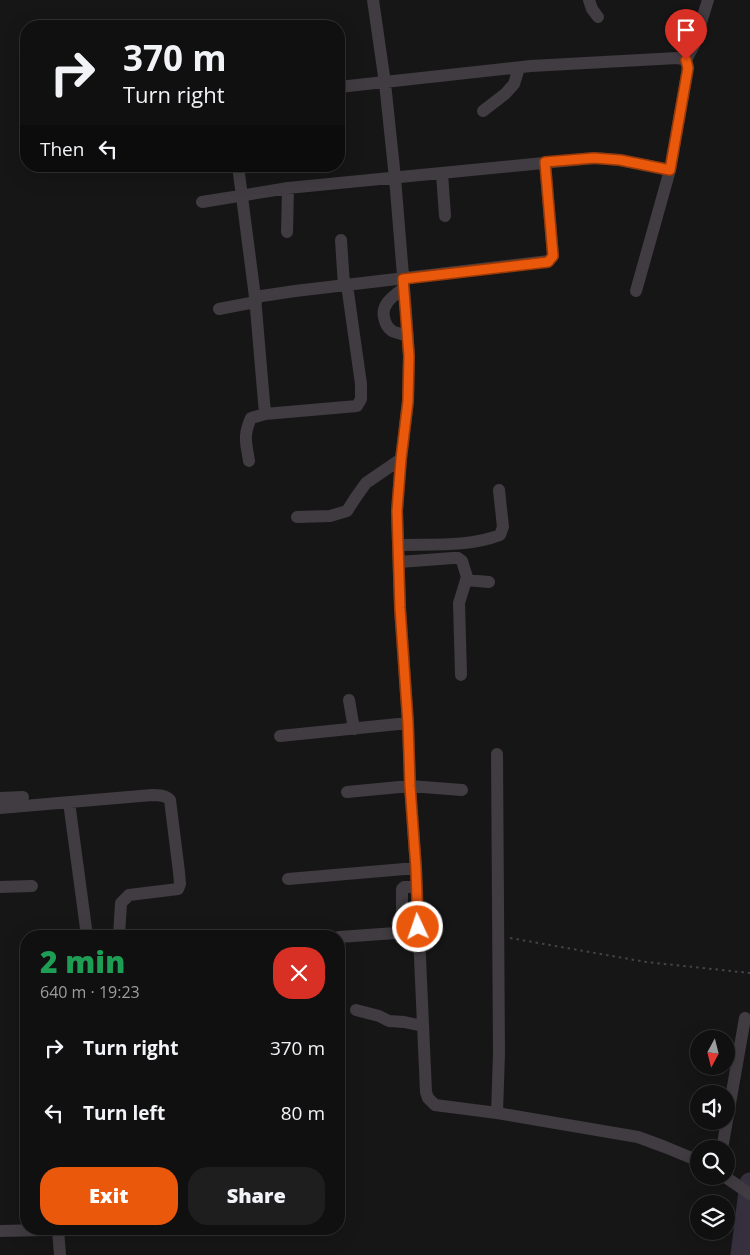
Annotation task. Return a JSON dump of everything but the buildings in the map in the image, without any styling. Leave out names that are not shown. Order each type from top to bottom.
[{"type":"street","points":[[373,0],[385,83],[395,178],[409,356],[408,401],[397,511],[400,608],[416,868],[426,1092],[428,1098],[435,1105],[497,1113],[638,1138],[690,1157]]},
{"type":"street","points":[[589,0],[592,9],[598,17]]},
{"type":"street","points":[[636,291],[670,170],[688,68],[686,60],[694,45],[708,0]]},
{"type":"street","points":[[345,87],[519,68],[677,58],[686,60]]},
{"type":"street","points":[[483,111],[505,94],[514,84],[519,68]]},
{"type":"street","points":[[202,202],[288,188],[594,158],[620,160],[670,170]]},
{"type":"street","points":[[219,309],[256,300],[346,285],[404,284],[548,262],[553,256],[545,162]]},
{"type":"street","points":[[239,172],[256,300],[265,414]]},
{"type":"street","points":[[442,173],[445,216]]},
{"type":"street","points":[[287,232],[288,188]]},
{"type":"street","points":[[250,461],[245,436],[251,418],[265,414],[357,406],[361,399],[361,384],[341,240]]},
{"type":"street","points":[[404,284],[389,299],[383,311],[387,327],[392,331],[408,336]]},
{"type":"street","points":[[297,517],[330,516],[347,511],[366,483],[401,459]]},
{"type":"street","points":[[399,545],[466,542],[500,536],[503,527],[499,490]]},
{"type":"street","points":[[400,562],[453,558],[458,558],[462,561],[467,577],[459,603],[460,675]]},
{"type":"street","points":[[466,580],[488,582]]},
{"type":"street","points":[[349,700],[354,729]]},
{"type":"street","points":[[280,736],[408,723]]},
{"type":"street","points":[[496,754],[499,1034],[497,1113]]},
{"type":"street","points":[[346,792],[410,786],[462,790]]},
{"type":"street","points":[[0,808],[152,795],[169,798],[180,886],[178,890],[129,895],[121,903],[119,930]]},
{"type":"street","points":[[0,798],[23,797]]},
{"type":"street","points":[[69,802],[86,930]]},
{"type":"street","points":[[288,879],[416,868]]},
{"type":"street","points":[[0,887],[32,886]]},
{"type":"street","points":[[345,937],[396,934],[402,926],[402,889],[404,887],[416,887]]},
{"type":"street","points":[[356,1010],[379,1016],[389,1022],[404,1022],[423,1026]]},
{"type":"street","points":[[724,1140],[745,1018]]},
{"type":"street","points":[[735,1184],[750,1194]]},
{"type":"street","points":[[0,1231],[20,1231]]},
{"type":"street","points":[[58,1235],[60,1255]]},
{"type":"path","points":[[508,937],[646,962],[750,973]]},
{"type":"waterway","points":[[741,1255],[750,1183]]},
{"type":"route","points":[[418,927],[408,723],[400,608],[397,511],[408,401],[409,356],[403,279],[545,263],[552,259],[545,162],[594,158],[620,160],[670,170],[688,68],[686,60]]}]
